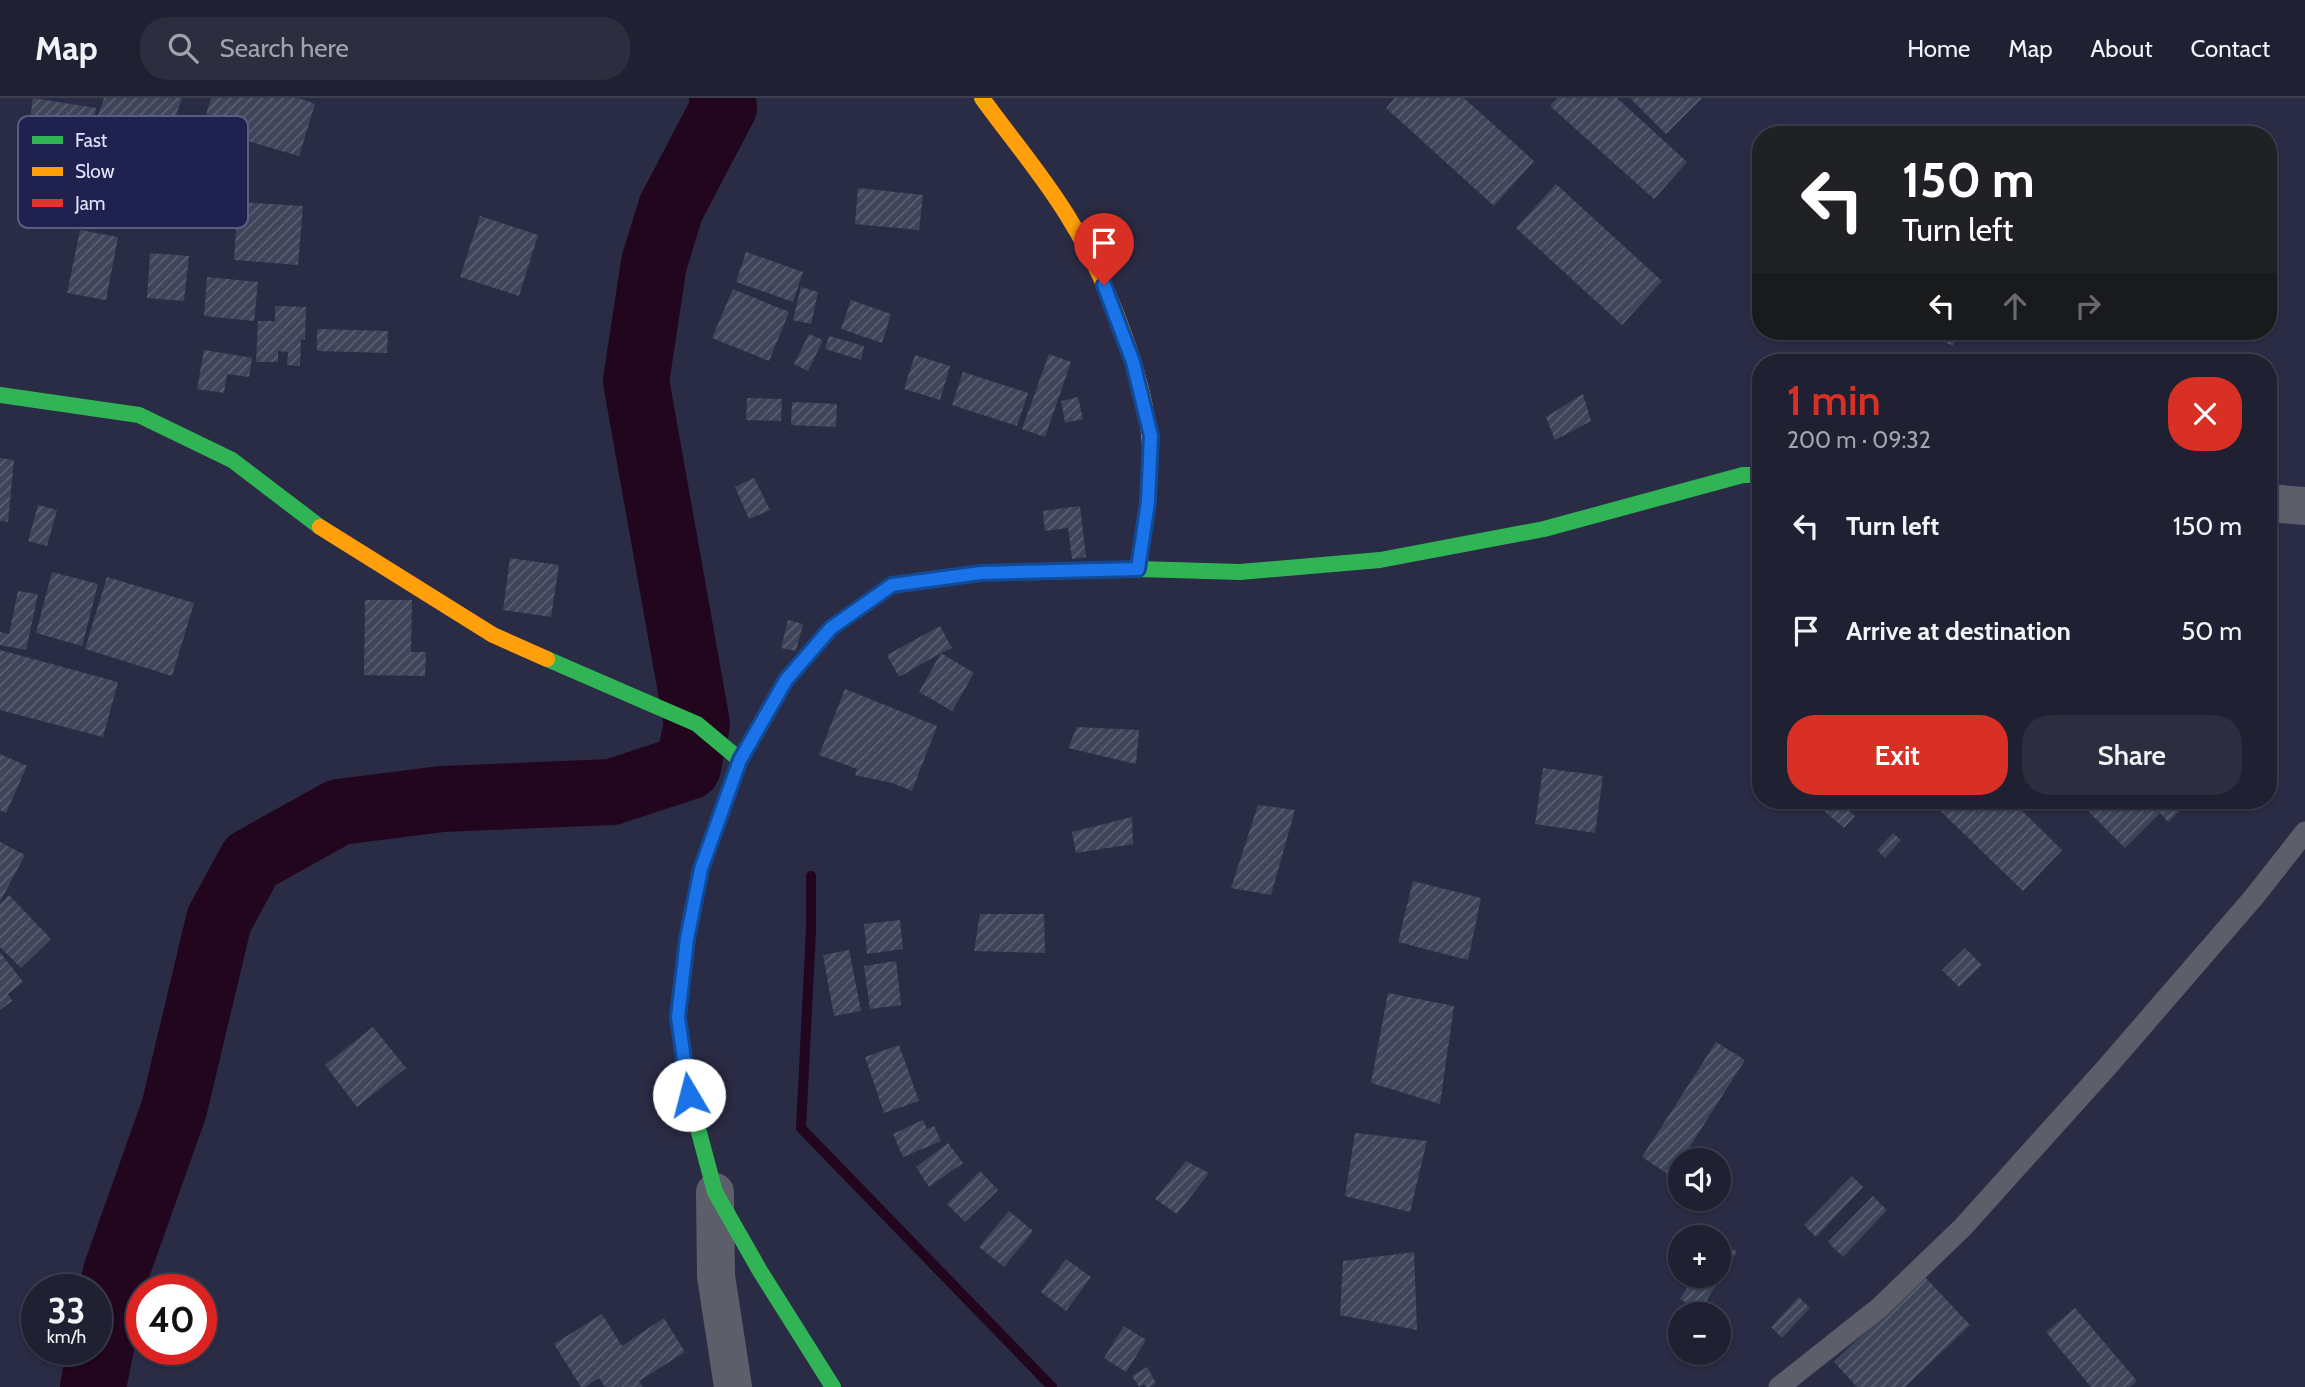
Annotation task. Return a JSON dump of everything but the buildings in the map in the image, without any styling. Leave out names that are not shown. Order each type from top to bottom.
[{"type":"street","points":[[982,98],[1067,215],[1104,285],[1133,362],[1151,436],[1148,502],[1138,569]]},
{"type":"street","points":[[0,395],[139,415],[232,460],[296,511],[330,534],[492,635],[697,724],[740,760]]},
{"type":"street","points":[[733,1387],[716,1276],[715,1192],[689,1095],[678,1017],[687,939],[701,869],[740,760],[786,680],[831,628],[892,585],[981,573],[1138,569],[1240,572],[1380,559],[1544,529],[1752,475]]},
{"type":"street","points":[[2277,504],[2305,506]]},
{"type":"street","points":[[715,1192],[833,1387]]},
{"type":"lane","points":[[1779,1387],[1880,1307],[1964,1227],[2237,917],[2305,832]]},
{"type":"waterway","points":[[93,1387],[116,1272],[174,1109],[219,920],[251,861],[339,812],[442,799],[612,792],[688,767],[697,724],[636,381],[654,263],[671,208],[724,107],[722,98]]},
{"type":"waterway","points":[[811,876],[811,931],[801,1128],[1052,1387]]},
{"type":"traffic: fast","points":[[0,395],[139,415],[232,460],[320,527]]},
{"type":"traffic: fast","points":[[1023,572],[1138,569],[1240,572],[1380,560],[1544,529],[1743,475],[1752,475]]},
{"type":"traffic: fast","points":[[547,659],[697,724],[740,760]]},
{"type":"traffic: fast","points":[[710,843],[701,869],[687,939],[678,1017],[689,1095],[715,1192],[760,1271],[833,1387]]},
{"type":"traffic: slow","points":[[982,98],[1057,200],[1082,240],[1111,300],[1144,401],[1150,461]]},
{"type":"traffic: slow","points":[[320,527],[493,635],[547,659]]},
{"type":"traffic: jam","points":[[1138,569],[1148,502],[1150,461]]},
{"type":"traffic: jam","points":[[710,843],[740,760],[786,679],[831,628],[892,585],[981,573],[1023,572]]},
{"type":"route","points":[[689,1095],[678,1017],[687,939],[701,869],[740,760],[786,680],[831,628],[892,585],[981,573],[1138,569],[1148,502],[1151,436],[1133,362],[1104,285]]}]
